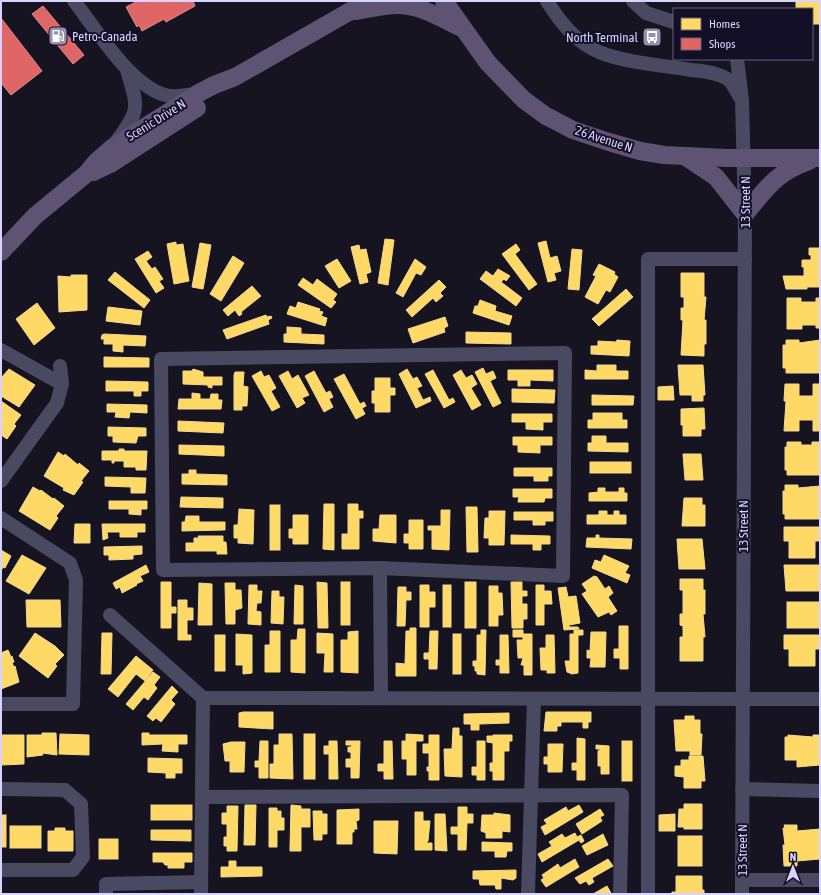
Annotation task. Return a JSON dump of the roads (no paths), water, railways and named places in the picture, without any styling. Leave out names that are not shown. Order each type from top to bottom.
[{"type":"main road","name":"Scenic Drive N","points":[[1,252],[35,216],[86,174],[112,147],[197,94],[214,85],[235,77],[351,7],[368,1]]},
{"type":"main road","name":"26 Avenue N","points":[[444,1],[488,62],[505,81],[524,100],[546,116],[573,130],[640,151],[683,156],[819,158]]},
{"type":"main road","points":[[458,1],[464,30]]},
{"type":"main road","points":[[351,7],[398,5],[423,9],[464,30]]},
{"type":"main road","name":"Scenic Drive N","points":[[86,174],[112,164],[188,115],[208,101],[235,77]]},
{"type":"main road","points":[[683,156],[716,177],[745,214],[779,175],[792,167],[819,158]]},
{"type":"street","points":[[74,1],[127,70],[141,82],[164,95],[176,96],[197,94]]},
{"type":"street","points":[[547,1],[559,19],[574,35],[592,49],[612,56],[699,71],[725,78],[730,82],[742,100]]},
{"type":"street","points":[[633,1],[646,13],[673,22]]},
{"type":"street","name":"13 Street N","points":[[737,60],[742,100],[745,158],[742,894]]},
{"type":"street","points":[[112,147],[129,125],[135,113],[136,100],[127,70]]},
{"type":"street","points":[[648,894],[648,259],[745,260]]},
{"type":"street","points":[[1,350],[62,384]]},
{"type":"street","points":[[565,353],[563,576],[380,568],[162,570],[161,359],[565,353]]},
{"type":"street","points":[[1,480],[57,403],[62,384],[60,366]]},
{"type":"street","points":[[1,518],[70,563],[76,580],[73,704],[1,704]]},
{"type":"street","points":[[380,568],[381,698]]},
{"type":"street","points":[[110,615],[203,698],[820,699]]},
{"type":"street","points":[[106,894],[106,884],[201,888],[203,698]]},
{"type":"street","points":[[528,894],[534,699]]},
{"type":"street","points":[[1,789],[65,790],[82,804],[83,857],[73,870],[1,870]]},
{"type":"street","points":[[742,789],[820,791]]},
{"type":"street","points":[[202,796],[622,795],[620,894]]},
{"type":"street","points":[[742,880],[820,880]]},
{"type":"place","name":"Petro-Canada","points":[[58,36]]},
{"type":"place","name":"North Terminal","points":[[652,37]]}]
